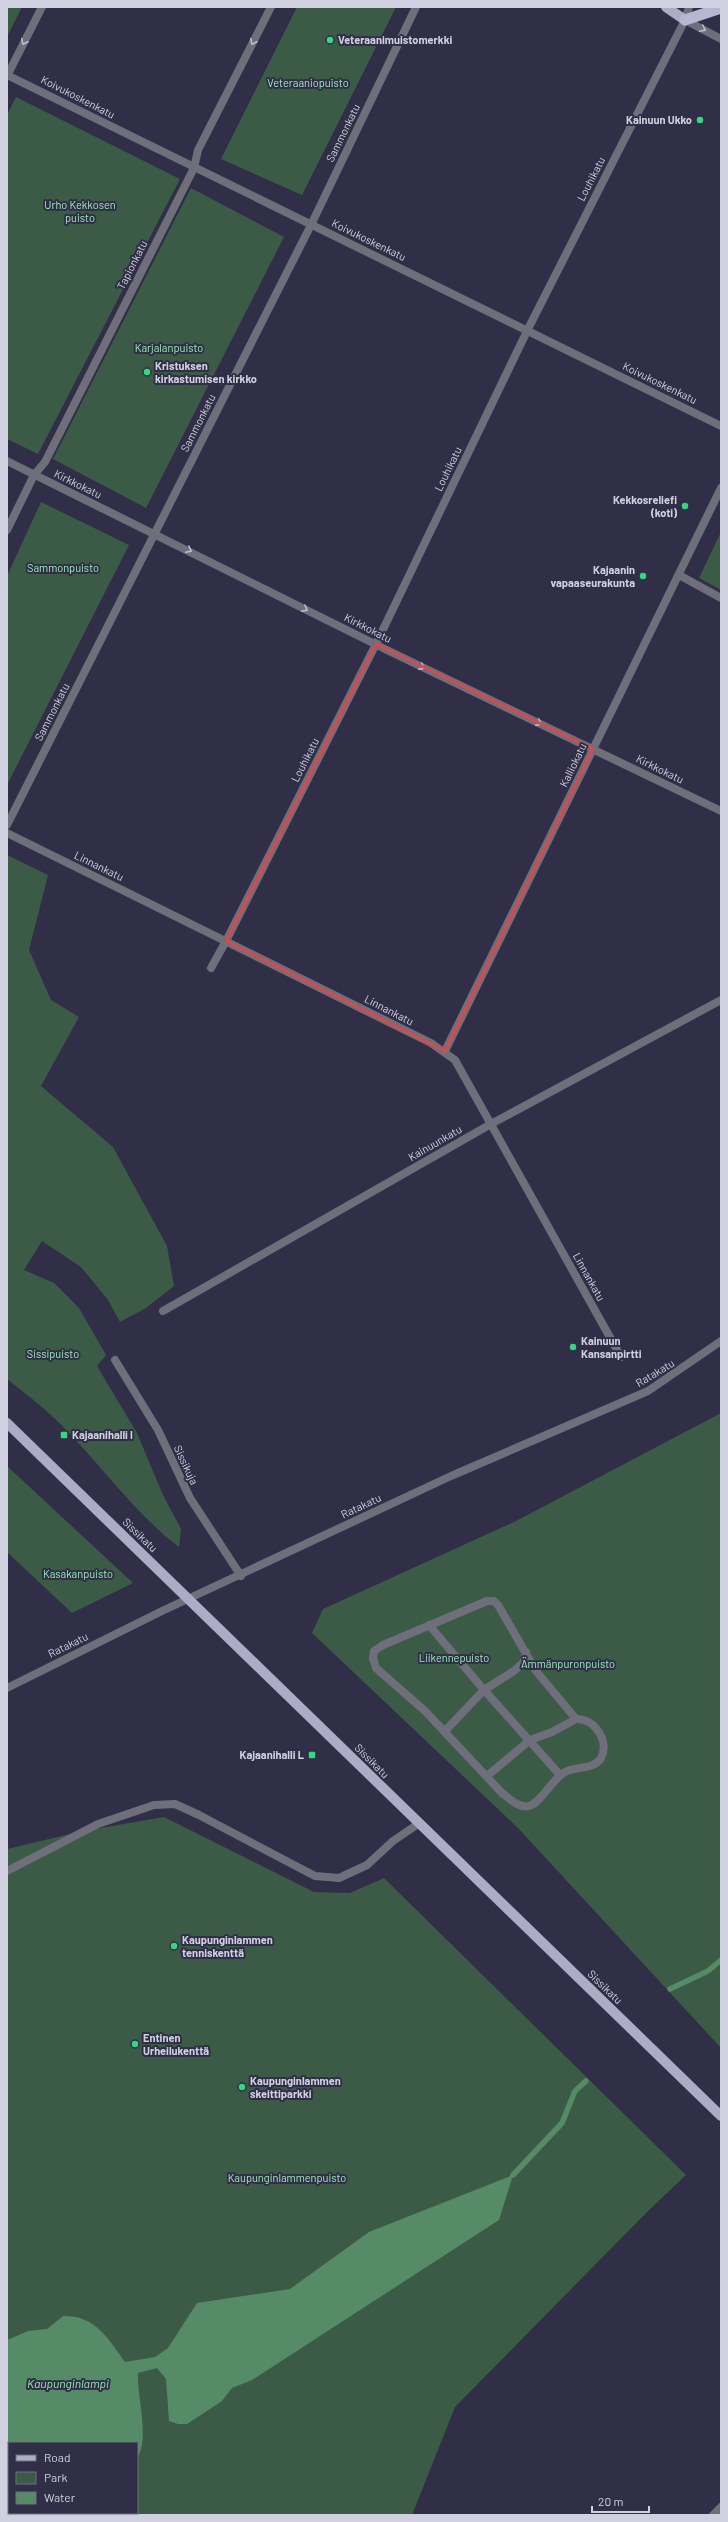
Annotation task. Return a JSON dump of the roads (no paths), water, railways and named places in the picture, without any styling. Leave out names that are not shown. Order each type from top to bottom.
[{"type":"highway","points":[[685,20],[721,8]]},
{"type":"main road","points":[[666,7],[685,20]]},
{"type":"main road","name":"Sissikatu","points":[[7,1423],[418,1824],[721,2116]]},
{"type":"street","points":[[7,75],[42,7]]},
{"type":"street","name":"Tapionkatu","points":[[7,530],[34,475],[45,462],[194,168],[198,150],[271,7]]},
{"type":"street","name":"Sammonkatu","points":[[7,825],[311,225],[416,7]]},
{"type":"street","name":"Louhikatu","points":[[210,968],[226,941],[376,644],[528,329],[685,20],[689,7]]},
{"type":"street","points":[[685,20],[721,39]]},
{"type":"street","name":"Koivukoskenkatu","points":[[7,75],[194,168],[528,329],[721,426]]},
{"type":"street","name":"Kirkkokatu","points":[[7,461],[376,644],[721,811]]},
{"type":"street","name":"Kalliokatu","points":[[445,1051],[721,488]]},
{"type":"street","points":[[679,575],[721,598]]},
{"type":"street","name":"Linnankatu","points":[[7,833],[445,1051],[455,1060],[621,1357]]},
{"type":"street","name":"Kainuunkatu","points":[[163,1311],[491,1124],[721,1000]]},
{"type":"street","name":"Ratakatu","points":[[7,1688],[189,1599],[241,1576],[451,1476],[648,1392],[721,1341]]},
{"type":"street","name":"Sissikuja","points":[[115,1360],[158,1430],[190,1498],[241,1576]]},
{"type":"street","points":[[487,1776],[530,1740],[552,1732],[576,1719],[587,1720],[599,1730],[604,1748],[595,1765],[574,1768],[560,1775],[536,1801],[531,1805],[523,1806],[515,1803],[502,1793],[445,1731],[376,1668],[373,1658],[374,1651],[383,1644],[476,1605],[494,1601],[536,1670],[576,1719]]},
{"type":"street","points":[[429,1625],[484,1690],[560,1775]]},
{"type":"street","points":[[445,1731],[484,1690],[514,1671],[524,1662],[526,1652]]},
{"type":"street","points":[[7,1871],[98,1824],[154,1805],[175,1804],[315,1876],[339,1878],[367,1865],[392,1841],[418,1824]]},
{"type":"street","points":[[713,2515],[721,2507]]},
{"type":"water","name":"Kaupunginlampi","points":[[513,2175],[499,2220],[252,2380],[232,2388],[222,2401],[187,2424],[178,2424],[169,2421],[166,2379],[157,2368],[138,2373],[143,2429],[141,2450],[138,2456],[138,2442],[8,2442],[8,2514],[95,2514],[7,2515],[7,2340],[28,2331],[47,2329],[63,2316],[74,2317],[84,2319],[100,2330],[125,2362],[155,2357],[168,2348],[197,2303],[290,2289],[369,2232]]},
{"type":"waterway","points":[[670,1989],[708,1971],[721,1960]]},
{"type":"waterway","points":[[513,2175],[562,2123],[575,2091],[586,2081]]},
{"type":"place","name":"Veteraanimuistomerkki","points":[[330,40]]},
{"type":"place","name":"Kainuun Ukko","points":[[700,120]]},
{"type":"place","name":"Kristuksen kirkastumisen kirkko","points":[[147,372]]},
{"type":"place","name":"Kekkosreliefi (koti)","points":[[685,506]]},
{"type":"place","name":"Kajaanin vapaaseurakunta","points":[[643,576]]},
{"type":"place","name":"Kainuun Kansanpirtti","points":[[573,1347]]},
{"type":"place","name":"Kajaanihalli I","points":[[64,1435]]},
{"type":"place","name":"Kajaanihalli L","points":[[312,1755]]},
{"type":"place","name":"Kaupunginlammen tenniskenttä","points":[[174,1946]]},
{"type":"place","name":"Entinen Urheilukenttä","points":[[135,2044]]},
{"type":"place","name":"Kaupunginlammen skeittiparkki","points":[[242,2087]]},
{"type":"park label","name":"Veteraaniopuisto","points":[[308,83]]},
{"type":"park label","name":"Urho Kekkosen puisto","points":[[80,211]]},
{"type":"park label","name":"Karjalanpuisto","points":[[169,348]]},
{"type":"park label","name":"Sammonpuisto","points":[[63,568]]},
{"type":"park label","name":"Sissipuisto","points":[[53,1354]]},
{"type":"park label","name":"Kasakanpuisto","points":[[78,1574]]},
{"type":"park label","name":"Liikennepuisto","points":[[454,1658]]},
{"type":"park label","name":"Ämmänpuronpuisto","points":[[568,1664]]},
{"type":"park label","name":"Kaupunginlammenpuisto","points":[[287,2178]]}]
